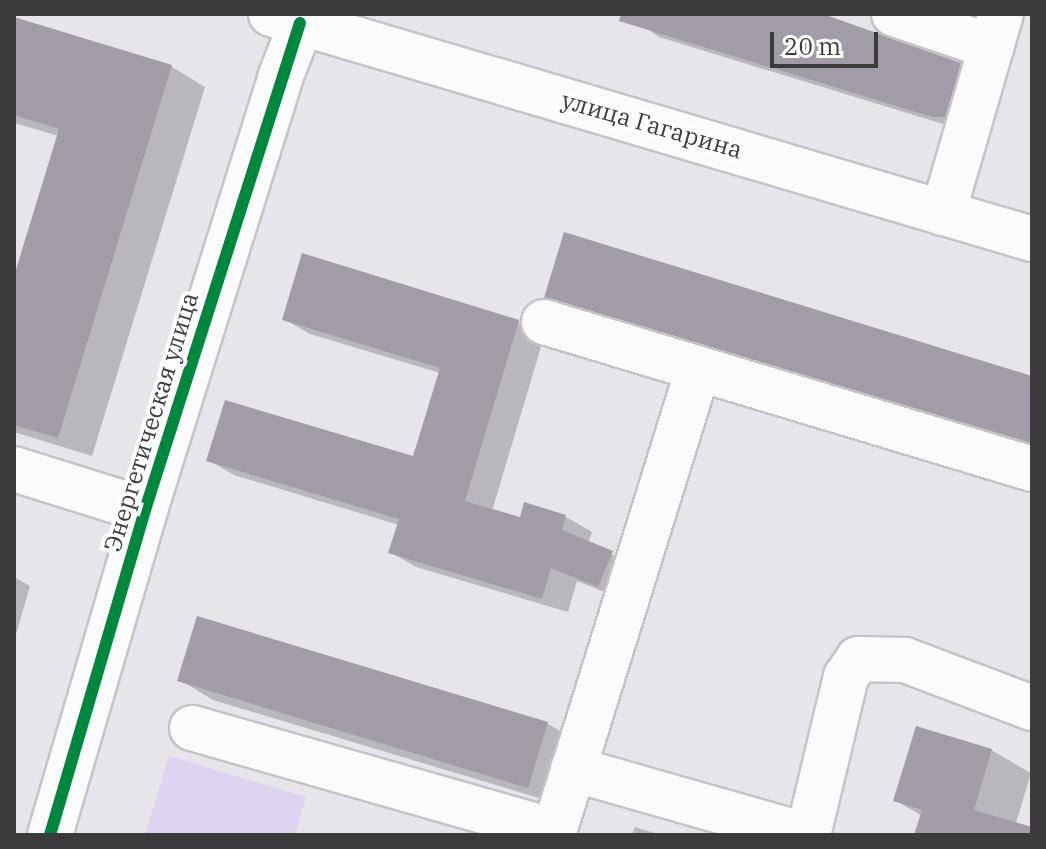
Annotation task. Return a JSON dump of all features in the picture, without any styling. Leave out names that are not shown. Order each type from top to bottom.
[{"type":"street","points":[[894,14],[997,30],[943,213]]},
{"type":"street","name":"улица Гагарина","points":[[292,17],[1032,239]]},
{"type":"street","name":"Энергетическая улица","points":[[50,835],[292,17]]},
{"type":"street","points":[[544,322],[697,372],[1032,469]]},
{"type":"street","points":[[192,728],[553,833],[697,372]]},
{"type":"street","points":[[14,469],[145,510]]},
{"type":"street","points":[[573,769],[806,835],[846,677],[858,659],[905,660],[1032,708]]},
{"type":"shaded area","points":[[169,756],[306,797],[295,835],[145,835]]},
{"type":"building","points":[[621,14],[823,14],[961,63],[945,117],[932,117],[619,21]]},
{"type":"building","points":[[14,17],[172,65],[58,438],[14,425],[14,276],[59,129],[14,115]]},
{"type":"building","points":[[564,232],[1032,376],[1032,443],[544,298]]},
{"type":"building","points":[[302,253],[519,320],[465,501],[520,517],[524,502],[566,515],[562,530],[613,551],[598,587],[551,568],[542,599],[388,553],[399,519],[206,461],[225,400],[413,456],[440,368],[282,320]]},
{"type":"building","points":[[197,616],[548,722],[528,788],[177,681]]},
{"type":"building","points":[[916,726],[992,749],[974,810],[1032,827],[1032,835],[914,835],[922,810],[893,801]]},
{"type":"cycle path","points":[[50,835],[145,510],[300,23]]}]
